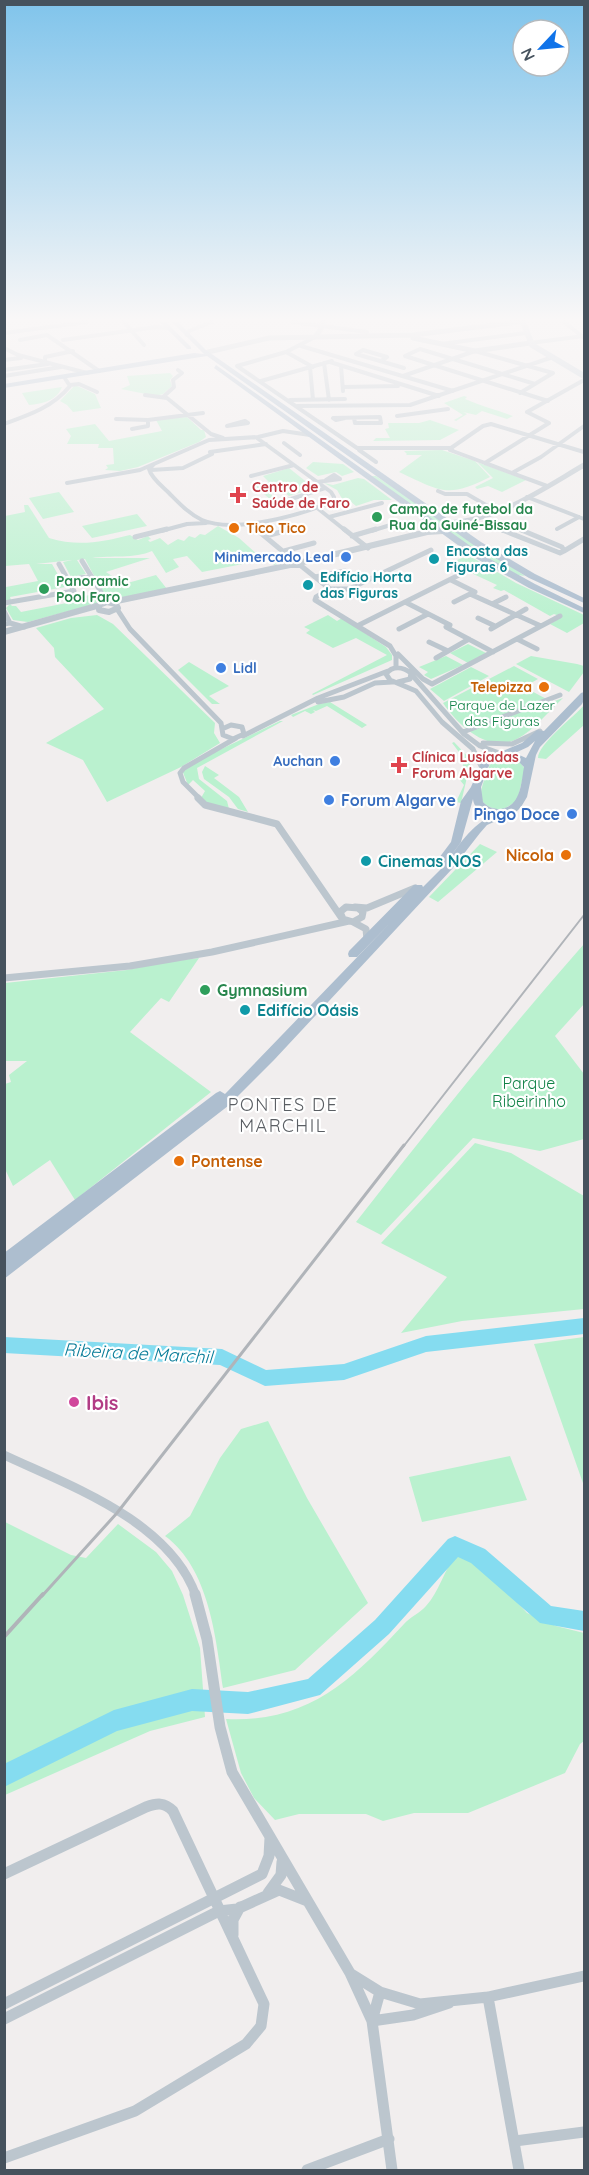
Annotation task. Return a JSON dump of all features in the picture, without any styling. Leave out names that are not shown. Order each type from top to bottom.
[{"type":"main road","points":[[294,424],[480,557],[531,586],[585,611]]},
{"type":"main road","points":[[313,424],[367,465],[527,575],[525,578],[520,577],[487,558],[480,557]]},
{"type":"main road","points":[[333,452],[340,454],[361,469],[368,468],[367,465]]},
{"type":"main road","points":[[368,477],[368,475],[375,474],[399,491],[411,496]]},
{"type":"main road","points":[[521,570],[585,601]]},
{"type":"main road","points":[[531,586],[528,581],[534,580],[568,594]]},
{"type":"main road","points":[[513,810],[495,812],[481,807],[476,799],[476,787],[486,761],[525,745],[542,731],[585,684]]},
{"type":"main road","points":[[4,1273],[224,1103],[270,1057],[452,862],[476,831],[484,823],[513,810],[520,803],[536,746],[585,695]]},
{"type":"main road","points":[[504,754],[519,757],[530,764]]},
{"type":"main road","points":[[4,1261],[219,1097],[257,1060],[440,864],[456,842],[466,801],[476,787]]},
{"type":"street","points":[[132,429],[148,426],[148,424]]},
{"type":"street","points":[[200,424],[224,438]]},
{"type":"street","points":[[133,471],[149,471],[209,440],[257,438],[283,431],[290,424]]},
{"type":"street","points":[[321,424],[376,462]]},
{"type":"street","points":[[453,450],[488,424],[585,452]]},
{"type":"street","points":[[485,463],[548,424]]},
{"type":"street","points":[[512,473],[559,445],[585,426]]},
{"type":"street","points":[[222,429],[229,427]]},
{"type":"street","points":[[283,431],[310,435]]},
{"type":"street","points":[[209,440],[212,432]]},
{"type":"street","points":[[135,537],[200,520],[250,524],[333,501],[334,497],[325,488],[257,438]]},
{"type":"street","points":[[284,443],[300,455]]},
{"type":"street","points":[[68,483],[156,466],[183,468],[212,454],[210,452],[266,444]]},
{"type":"street","points":[[352,446],[368,449],[453,450],[547,486]]},
{"type":"street","points":[[363,453],[368,449]]},
{"type":"street","points":[[279,453],[293,450]]},
{"type":"street","points":[[251,476],[294,465]]},
{"type":"street","points":[[454,525],[498,512],[585,465]]},
{"type":"street","points":[[149,471],[200,520]]},
{"type":"street","points":[[317,482],[326,480]]},
{"type":"street","points":[[285,501],[325,488]]},
{"type":"street","points":[[438,491],[445,494],[467,494],[498,512]]},
{"type":"street","points":[[527,497],[582,518]]},
{"type":"street","points":[[328,517],[382,503]]},
{"type":"street","points":[[316,507],[368,548]]},
{"type":"street","points":[[488,516],[563,549]]},
{"type":"street","points":[[557,529],[582,518]]},
{"type":"street","points":[[258,530],[258,524],[263,521]]},
{"type":"street","points":[[352,536],[397,523]]},
{"type":"street","points":[[250,524],[284,551],[291,562]]},
{"type":"street","points":[[509,525],[501,525],[498,528],[556,552],[571,548],[585,539]]},
{"type":"street","points":[[266,536],[304,526]]},
{"type":"street","points":[[4,632],[106,603],[291,562],[301,563],[439,529]]},
{"type":"street","points":[[522,538],[530,538],[526,532]]},
{"type":"street","points":[[531,542],[532,538],[541,538]]},
{"type":"street","points":[[284,551],[314,543]]},
{"type":"street","points":[[431,550],[349,589],[330,589],[316,597],[315,600],[390,646],[398,654],[416,682],[462,731],[480,746],[504,754]]},
{"type":"street","points":[[82,561],[106,603]]},
{"type":"street","points":[[301,563],[330,589]]},
{"type":"street","points":[[4,603],[74,591],[59,564]]},
{"type":"street","points":[[315,577],[345,571],[348,574],[322,583]]},
{"type":"street","points":[[358,625],[465,572]]},
{"type":"street","points":[[68,580],[91,576]]},
{"type":"street","points":[[451,580],[475,592],[454,602]]},
{"type":"street","points":[[470,594],[541,626]]},
{"type":"street","points":[[492,604],[506,597]]},
{"type":"street","points":[[64,616],[105,612],[131,599]]},
{"type":"street","points":[[405,602],[450,625],[446,627],[493,652]]},
{"type":"street","points":[[130,629],[116,604],[106,603],[98,609],[130,629],[221,723],[221,734],[225,737],[240,737]]},
{"type":"street","points":[[478,618],[493,628],[526,609]]},
{"type":"street","points":[[4,611],[7,624],[24,627]]},
{"type":"street","points":[[399,629],[428,614]]},
{"type":"street","points":[[398,654],[406,657],[425,681],[432,684],[560,616]]},
{"type":"street","points":[[436,658],[469,639]]},
{"type":"street","points":[[517,639],[537,649]]},
{"type":"street","points":[[429,642],[448,651]]},
{"type":"street","points":[[390,646],[396,656],[396,668]]},
{"type":"street","points":[[282,717],[388,670],[396,668],[407,670]]},
{"type":"street","points":[[388,670],[386,677],[416,691],[442,722],[466,741],[482,768]]},
{"type":"street","points":[[367,940],[363,926],[347,920],[284,831],[270,820],[210,808],[202,803],[181,779],[180,773],[184,768],[240,737],[308,705],[349,696],[375,683],[410,680],[412,675]]},
{"type":"street","points":[[462,731],[560,695]]},
{"type":"street","points":[[212,713],[244,729],[240,737]]},
{"type":"street","points":[[222,729],[237,726],[251,727],[275,720]]},
{"type":"street","points":[[462,731],[478,741],[504,745],[521,741],[542,731]]},
{"type":"street","points":[[324,890],[339,902],[368,908],[418,886]]},
{"type":"street","points":[[4,978],[112,969],[212,952],[347,920],[360,919],[363,915],[361,910],[354,906],[341,910],[347,920]]},
{"type":"street","points":[[4,1455],[76,1490],[131,1521],[160,1541],[177,1559],[191,1586],[202,1620],[221,1744],[232,1772],[281,1858],[284,1869],[308,1901],[350,1973],[372,2021],[392,2170]]},
{"type":"street","points":[[4,1874],[158,1802],[166,1803],[173,1811],[264,2004],[265,2018],[260,2031],[246,2043],[135,2111],[4,2158]]},
{"type":"street","points":[[262,1874],[269,1856],[270,1838]]},
{"type":"street","points":[[4,2004],[262,1874],[287,1874]]},
{"type":"street","points":[[267,1894],[287,1874]]},
{"type":"street","points":[[206,1883],[215,1888],[228,1890]]},
{"type":"street","points":[[219,1911],[222,1898],[228,1890]]},
{"type":"street","points":[[4,2019],[219,1911],[240,1907],[279,1890],[296,1894],[308,1901]]},
{"type":"street","points":[[234,1942],[233,1920],[240,1907]]},
{"type":"street","points":[[350,1973],[380,1992],[420,2004],[488,1996],[585,1976]]},
{"type":"street","points":[[372,2021],[380,1992]]},
{"type":"street","points":[[488,1996],[519,2170]]},
{"type":"street","points":[[372,2021],[413,2015],[449,2002]]},
{"type":"street","points":[[514,2141],[585,2132]]},
{"type":"street","points":[[307,2170],[389,2139]]},
{"type":"green space","points":[[95,424],[109,441],[162,431],[158,424],[194,424],[204,430],[206,437],[138,467],[120,471],[105,470],[108,468],[106,465],[114,464],[113,448],[98,448],[99,444],[67,444],[71,436],[66,429]]},
{"type":"green space","points":[[388,424],[440,424],[459,430],[440,440],[373,441],[376,438],[390,438],[385,429],[389,428]]},
{"type":"green space","points":[[442,450],[475,461],[490,477],[463,488],[444,490],[424,484],[399,472],[422,455],[406,455],[404,451]]},
{"type":"green space","points":[[313,462],[343,464],[354,472],[342,476],[336,472],[318,476],[306,468]]},
{"type":"green space","points":[[477,462],[526,480],[502,492],[488,486],[477,489],[475,487],[493,478]]},
{"type":"green space","points":[[289,468],[314,488],[289,496],[283,491],[271,494],[276,500],[272,501],[250,482],[257,485],[269,482],[263,476]]},
{"type":"green space","points":[[371,476],[376,476],[525,576],[518,575],[478,553]]},
{"type":"green space","points":[[358,478],[364,479],[392,500],[374,500],[356,506],[350,501],[344,502],[337,490],[324,483],[333,485]]},
{"type":"green space","points":[[59,492],[74,512],[43,519],[29,498]]},
{"type":"green space","points":[[24,505],[28,505],[49,538],[60,541],[90,542],[130,535],[138,540],[148,536],[151,539],[148,540],[150,542],[160,538],[168,545],[178,539],[184,541],[189,536],[195,538],[200,534],[205,535],[218,526],[239,538],[259,556],[273,553],[284,562],[274,565],[269,559],[263,561],[259,558],[248,561],[248,563],[202,572],[187,556],[173,559],[179,567],[166,573],[152,551],[138,555],[92,558],[150,558],[106,572],[124,584],[156,575],[167,589],[113,599],[105,596],[85,559],[77,560],[86,574],[71,577],[63,562],[72,560],[36,564],[52,564],[65,587],[10,597],[11,600],[6,601],[4,585],[6,587],[38,581],[29,564],[5,566],[5,516],[25,512]]},
{"type":"green space","points":[[137,514],[147,526],[92,538],[82,526]]},
{"type":"green space","points":[[468,555],[516,583],[584,615],[584,623],[567,633],[550,624],[562,617],[554,614],[550,616],[504,590],[493,588],[497,585],[454,565],[457,563],[455,561]]},
{"type":"green space","points":[[98,593],[102,602],[28,622],[13,620],[6,608],[10,604],[16,606],[21,612],[87,599],[85,596]]},
{"type":"green space","points":[[97,615],[113,624],[215,723],[214,733],[220,743],[181,767],[107,802],[83,760],[46,743],[104,709],[55,657],[54,648],[36,628],[71,618]]},
{"type":"green space","points":[[328,615],[337,621],[342,618],[386,647],[392,655],[392,660],[313,695],[387,655],[356,638],[333,648],[306,633],[310,630],[304,627]]},
{"type":"green space","points":[[468,644],[486,653],[468,663],[450,653]]},
{"type":"green space","points":[[446,656],[463,665],[431,679],[424,675],[428,672],[419,667]]},
{"type":"green space","points":[[531,656],[584,666],[584,672],[569,692],[516,664]]},
{"type":"green space","points":[[189,662],[229,686],[209,696],[220,704],[212,704],[178,670]]},
{"type":"green space","name":"Parque de Lazer das Figuras","points":[[514,666],[538,679],[524,687],[552,702],[563,698],[535,726],[517,739],[506,743],[485,740],[465,728],[443,703]]},
{"type":"green space","points":[[471,667],[489,676],[444,701],[430,689]]},
{"type":"green space","points":[[330,702],[367,725],[362,728],[327,706],[313,710],[315,712],[311,714],[305,711],[293,717],[291,715]]},
{"type":"green space","points":[[584,705],[584,725],[546,759],[538,758],[550,738]]},
{"type":"green space","points":[[283,721],[197,768],[199,779],[227,801],[229,809],[210,806],[201,798],[205,791],[193,780],[188,785],[182,770],[192,763]]},
{"type":"green space","points":[[454,742],[471,760],[461,803],[456,802],[464,785],[459,779],[463,764],[461,756],[452,743]]},
{"type":"green space","points":[[503,757],[518,760],[525,769],[517,801],[502,810],[485,804],[481,794],[490,764]]},
{"type":"green space","points":[[205,766],[219,775],[214,778],[239,797],[248,812],[238,809],[229,797],[204,779],[202,772]]},
{"type":"green space","points":[[480,844],[497,852],[438,902],[429,897]]},
{"type":"green space","name":"Parque Ribeirinho","points":[[584,944],[584,1004],[555,1036],[584,1074],[584,1139],[540,1151],[473,1138],[381,1235],[356,1222],[468,1081]]},
{"type":"green space","points":[[199,958],[169,1002],[161,998],[130,1032],[211,1092],[75,1200],[50,1160],[13,1186],[5,1169],[5,1084],[11,1082],[9,1075],[27,1061],[5,1061],[5,983],[127,970],[169,961]]},
{"type":"green space","points":[[475,1143],[511,1153],[584,1196],[584,1309],[462,1321],[401,1333],[447,1277],[381,1243]]},
{"type":"green space","points":[[584,1337],[584,1486],[534,1344]]},
{"type":"green space","points":[[268,1421],[307,1498],[368,1603],[295,1670],[223,1688],[213,1626],[201,1585],[192,1566],[165,1536],[190,1516],[220,1458],[241,1429]]},
{"type":"green space","points":[[510,1456],[527,1500],[422,1522],[409,1477]]},
{"type":"green space","points":[[5,1522],[71,1555],[86,1558],[118,1524],[156,1552],[172,1571],[183,1595],[200,1648],[205,1717],[150,1731],[5,1795]]},
{"type":"green space","points":[[456,1555],[465,1557],[493,1576],[527,1613],[556,1626],[584,1633],[584,1741],[580,1744],[565,1773],[468,1813],[414,1813],[383,1821],[366,1814],[299,1814],[275,1820],[254,1798],[241,1773],[226,1719],[281,1714],[305,1705],[346,1680],[406,1622],[426,1606]]},
{"type":"waterway","name":"Ribeira de Marchil","points":[[4,1345],[222,1357],[265,1378],[344,1372],[426,1344],[584,1326]]},
{"type":"waterway","points":[[4,1776],[114,1721],[192,1700],[248,1703],[313,1688],[382,1627],[455,1546],[478,1556],[547,1616],[584,1621]]},
{"type":"railway","points":[[403,1147],[584,915]]},
{"type":"railway","points":[[42,1596],[117,1513],[404,1145]]},
{"type":"railway","points":[[4,1637],[43,1594]]},
{"type":"place","name":"Centro de Saúde de Faro","points":[[238,495]]},
{"type":"place","name":"Campo de futebol da Rua da Guiné-Bissau","points":[[377,517]]},
{"type":"place","name":"Tico Tico","points":[[234,528]]},
{"type":"place","name":"Minimercado Leal","points":[[346,557]]},
{"type":"place","name":"Encosta das Figuras 6","points":[[434,559]]},
{"type":"place","name":"Edifício Horta das Figuras","points":[[308,585]]},
{"type":"place","name":"Panoramic Pool Faro","points":[[44,589]]},
{"type":"place","name":"Lidl","points":[[221,668]]},
{"type":"place","name":"Telepizza","points":[[544,687]]},
{"type":"place","name":"Auchan","points":[[335,761]]},
{"type":"place","name":"Clínica Lusíadas Forum Algarve","points":[[399,765]]},
{"type":"place","name":"Forum Algarve","points":[[329,800]]},
{"type":"place","name":"Pingo Doce","points":[[572,814]]},
{"type":"place","name":"Nicola","points":[[566,855]]},
{"type":"place","name":"Cinemas NOS","points":[[366,861]]},
{"type":"place","name":"Gymnasium","points":[[205,990]]},
{"type":"place","name":"Edifício Oásis","points":[[245,1010]]},
{"type":"place","name":"Pontense","points":[[179,1161]]},
{"type":"place","name":"Ibis","points":[[74,1402]]},
{"type":"district","name":"PONTES DE MARCHIL","points":[[283,1114]]}]
